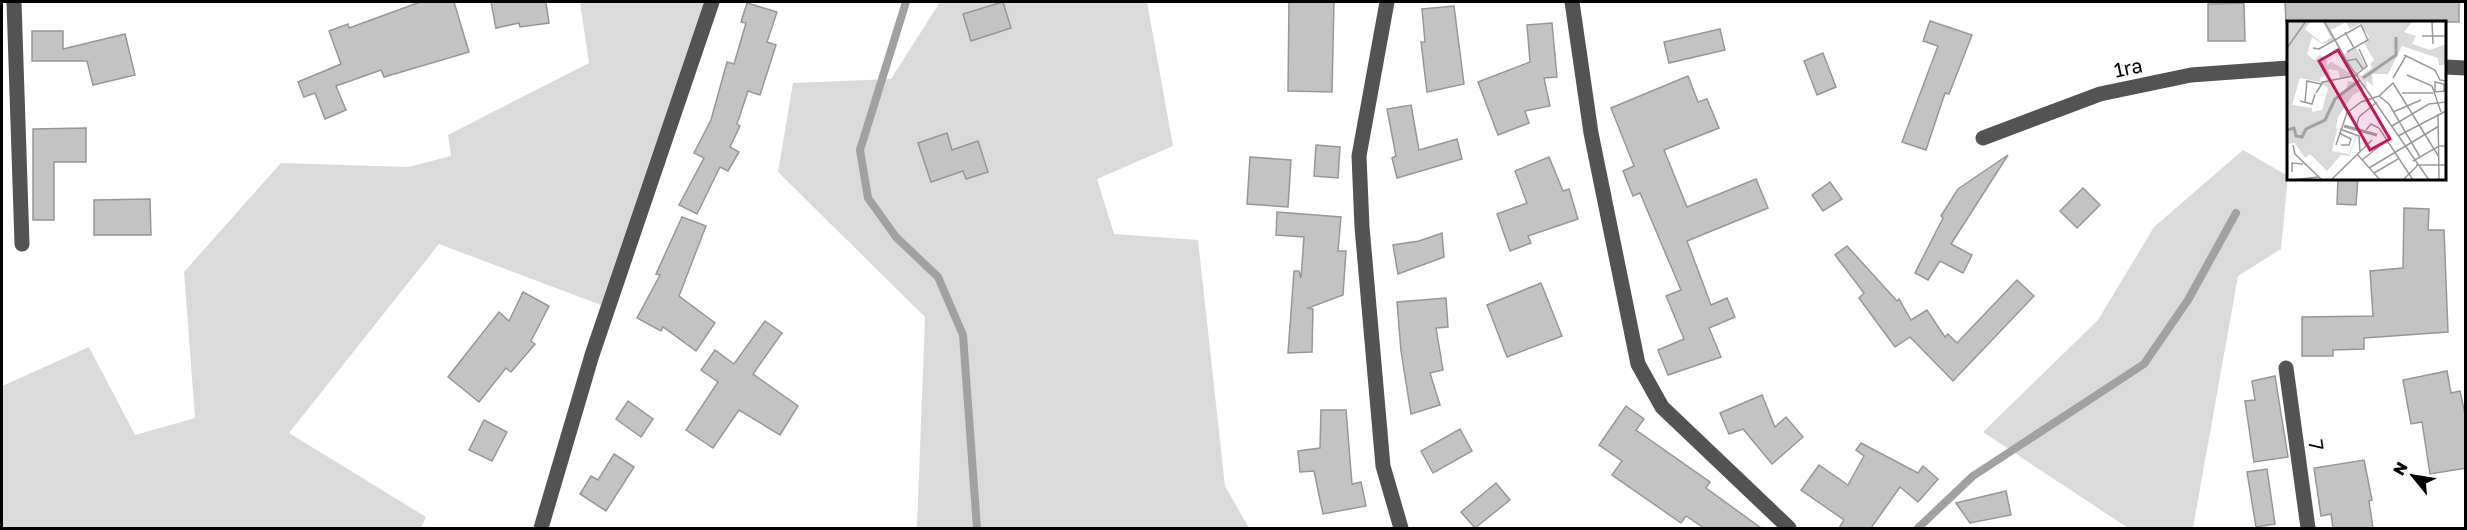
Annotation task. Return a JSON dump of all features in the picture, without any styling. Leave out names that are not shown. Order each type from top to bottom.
[{"type":"street","points":[[14,2],[22,244]]},
{"type":"street","points":[[541,528],[592,355],[712,2]]},
{"type":"street","points":[[1387,2],[1359,156],[1362,227],[1383,466],[1401,528]]},
{"type":"street","points":[[1572,2],[1591,133],[1638,364],[1662,407],[1789,528]]},
{"type":"street","points":[[2446,68],[2466,68]]},
{"type":"street","name":"1ra","points":[[1983,138],[2100,94],[2191,75],[2287,69]]},
{"type":"street","name":"7","points":[[2286,368],[2308,528]]},
{"type":"shaded area","points":[[580,2],[704,2],[601,305],[439,244],[289,433],[426,517],[421,528],[2,528],[2,386],[89,347],[135,435],[195,418],[184,272],[281,163],[408,167],[451,156],[448,135],[589,63]]},
{"type":"shaded area","points":[[940,2],[1147,2],[1173,146],[1097,179],[1114,234],[1198,240],[1225,486],[1249,528],[917,528],[925,317],[778,172],[793,83],[891,79]]},
{"type":"shaded area","points":[[2243,150],[2287,175],[2281,249],[2238,276],[2193,528],[2128,528],[1983,432],[2098,320],[2154,227]]},
{"type":"building","points":[[420,2],[454,2],[469,52],[384,77],[381,70],[336,86],[346,110],[325,119],[315,93],[304,97],[298,82],[341,64],[329,31],[348,24],[349,28]]},
{"type":"building","points":[[491,2],[546,2],[549,23],[520,27],[519,23],[496,28]]},
{"type":"building","points":[[1003,2],[1011,28],[971,41],[963,14]]},
{"type":"building","points":[[1289,2],[1334,2],[1332,92],[1288,91]]},
{"type":"building","points":[[2285,2],[2459,2],[2459,22],[2286,22]]},
{"type":"building","points":[[747,3],[777,12],[767,42],[776,45],[760,95],[748,91],[737,124],[740,126],[730,147],[739,152],[728,171],[720,167],[697,214],[679,205],[704,158],[694,153],[711,120],[727,62],[734,64],[746,23],[741,22]]},
{"type":"building","points":[[2244,3],[2245,41],[2208,41],[2208,4]]},
{"type":"building","points":[[1454,6],[1464,84],[1427,92],[1421,42],[1425,42],[1422,9]]},
{"type":"building","points":[[1930,21],[1972,35],[1949,94],[1945,93],[1926,150],[1902,142],[1938,46],[1923,41]]},
{"type":"building","points":[[1552,23],[1557,77],[1544,78],[1550,106],[1525,111],[1529,123],[1498,135],[1478,82],[1530,62],[1527,25]]},
{"type":"building","points":[[1720,29],[1725,50],[1669,63],[1664,42]]},
{"type":"building","points":[[32,31],[63,31],[63,49],[125,34],[135,75],[93,85],[87,61],[32,61]]},
{"type":"building","points":[[1823,53],[1836,87],[1817,95],[1804,61]]},
{"type":"building","points":[[1688,76],[1698,102],[1707,99],[1719,128],[1664,150],[1687,207],[1756,179],[1768,208],[1687,241],[1711,305],[1727,298],[1735,317],[1709,328],[1721,357],[1668,375],[1658,350],[1684,339],[1666,296],[1681,290],[1640,193],[1633,196],[1623,171],[1634,166],[1611,108]]},
{"type":"building","points":[[1411,105],[1419,150],[1457,139],[1462,159],[1397,178],[1392,158],[1396,156],[1387,109]]},
{"type":"building","points":[[86,128],[86,162],[54,162],[54,220],[33,220],[33,129]]},
{"type":"building","points":[[947,133],[952,150],[978,141],[988,172],[966,179],[963,171],[931,182],[918,143]]},
{"type":"building","points":[[1316,145],[1340,147],[1338,178],[1314,176]]},
{"type":"building","points":[[2008,155],[1951,244],[1972,255],[1963,273],[1940,261],[1928,280],[1915,273],[1943,218],[1941,216],[1958,189]]},
{"type":"building","points":[[1250,157],[1291,160],[1288,207],[1247,204]]},
{"type":"building","points":[[1549,157],[1563,191],[1569,189],[1578,219],[1528,236],[1531,243],[1510,251],[1497,214],[1527,203],[1515,171]]},
{"type":"building","points":[[2338,180],[2358,180],[2356,205],[2337,204]]},
{"type":"building","points":[[1830,182],[1842,199],[1823,211],[1812,195]]},
{"type":"building","points":[[2083,188],[2100,205],[2077,228],[2060,211]]},
{"type":"building","points":[[150,199],[151,235],[94,235],[94,200]]},
{"type":"building","points":[[2404,208],[2429,209],[2428,230],[2444,230],[2448,332],[2364,338],[2364,349],[2333,350],[2333,356],[2302,356],[2302,317],[2373,316],[2370,271],[2403,268]]},
{"type":"building","points":[[1277,212],[1341,217],[1338,251],[1346,251],[1343,295],[1308,308],[1313,309],[1312,352],[1288,353],[1294,271],[1299,271],[1301,278],[1304,237],[1276,235]]},
{"type":"building","points":[[682,217],[706,226],[679,296],[715,323],[696,351],[663,327],[661,331],[637,318],[660,275],[656,274]]},
{"type":"building","points":[[1442,233],[1444,257],[1398,274],[1393,245],[1419,241]]},
{"type":"building","points":[[1847,246],[1897,301],[1899,299],[1911,320],[1927,310],[1945,337],[1948,334],[1957,343],[2017,280],[2034,296],[1953,381],[1910,337],[1895,347],[1859,298],[1864,293],[1835,255]]},
{"type":"building","points":[[1541,283],[1562,336],[1507,357],[1487,305]]},
{"type":"building","points":[[523,292],[549,306],[531,341],[535,344],[511,372],[506,368],[479,402],[448,377],[499,312],[509,321]]},
{"type":"building","points":[[1446,298],[1448,327],[1436,328],[1443,370],[1430,373],[1440,405],[1411,414],[1401,351],[1397,302]]},
{"type":"building","points":[[765,321],[782,333],[753,374],[798,406],[780,435],[739,410],[713,448],[686,430],[718,382],[701,370],[715,350],[734,364]]},
{"type":"building","points":[[2447,371],[2451,393],[2460,391],[2466,419],[2466,468],[2430,474],[2422,422],[2411,424],[2403,380]]},
{"type":"building","points":[[2275,376],[2288,457],[2254,462],[2245,401],[2255,400],[2252,381]]},
{"type":"building","points":[[1762,395],[1775,427],[1786,417],[1803,437],[1772,464],[1743,429],[1729,434],[1720,413]]},
{"type":"building","points":[[628,401],[653,419],[641,437],[616,419]]},
{"type":"building","points":[[1626,406],[1644,419],[1636,430],[1710,482],[1706,488],[1761,528],[1704,528],[1686,516],[1681,523],[1612,475],[1622,461],[1599,445]]},
{"type":"building","points":[[1321,410],[1346,410],[1352,484],[1361,482],[1366,506],[1323,514],[1314,471],[1300,472],[1298,451],[1320,448]]},
{"type":"building","points":[[484,420],[507,432],[492,461],[469,450]]},
{"type":"building","points":[[1460,429],[1472,451],[1433,473],[1421,451]]},
{"type":"building","points":[[1861,443],[1918,473],[1923,466],[1938,479],[1918,502],[1900,487],[1871,528],[1839,528],[1844,520],[1801,490],[1819,465],[1848,485],[1864,456],[1856,450]]},
{"type":"building","points":[[614,454],[634,467],[606,511],[580,494],[591,476],[598,480]]},
{"type":"building","points":[[2364,460],[2372,500],[2369,501],[2373,528],[2333,528],[2331,514],[2321,516],[2314,468]]},
{"type":"building","points":[[2267,469],[2275,524],[2256,527],[2247,472]]},
{"type":"building","points":[[1496,483],[1510,500],[1475,528],[1461,512]]},
{"type":"building","points":[[2006,491],[2011,515],[1970,523],[1956,503]]},
{"type":"waterway","points":[[906,2],[860,150],[868,198],[896,237],[938,277],[963,335],[977,528]]},
{"type":"waterway","points":[[1918,528],[1973,476],[2144,364],[2188,300],[2236,213]]}]
